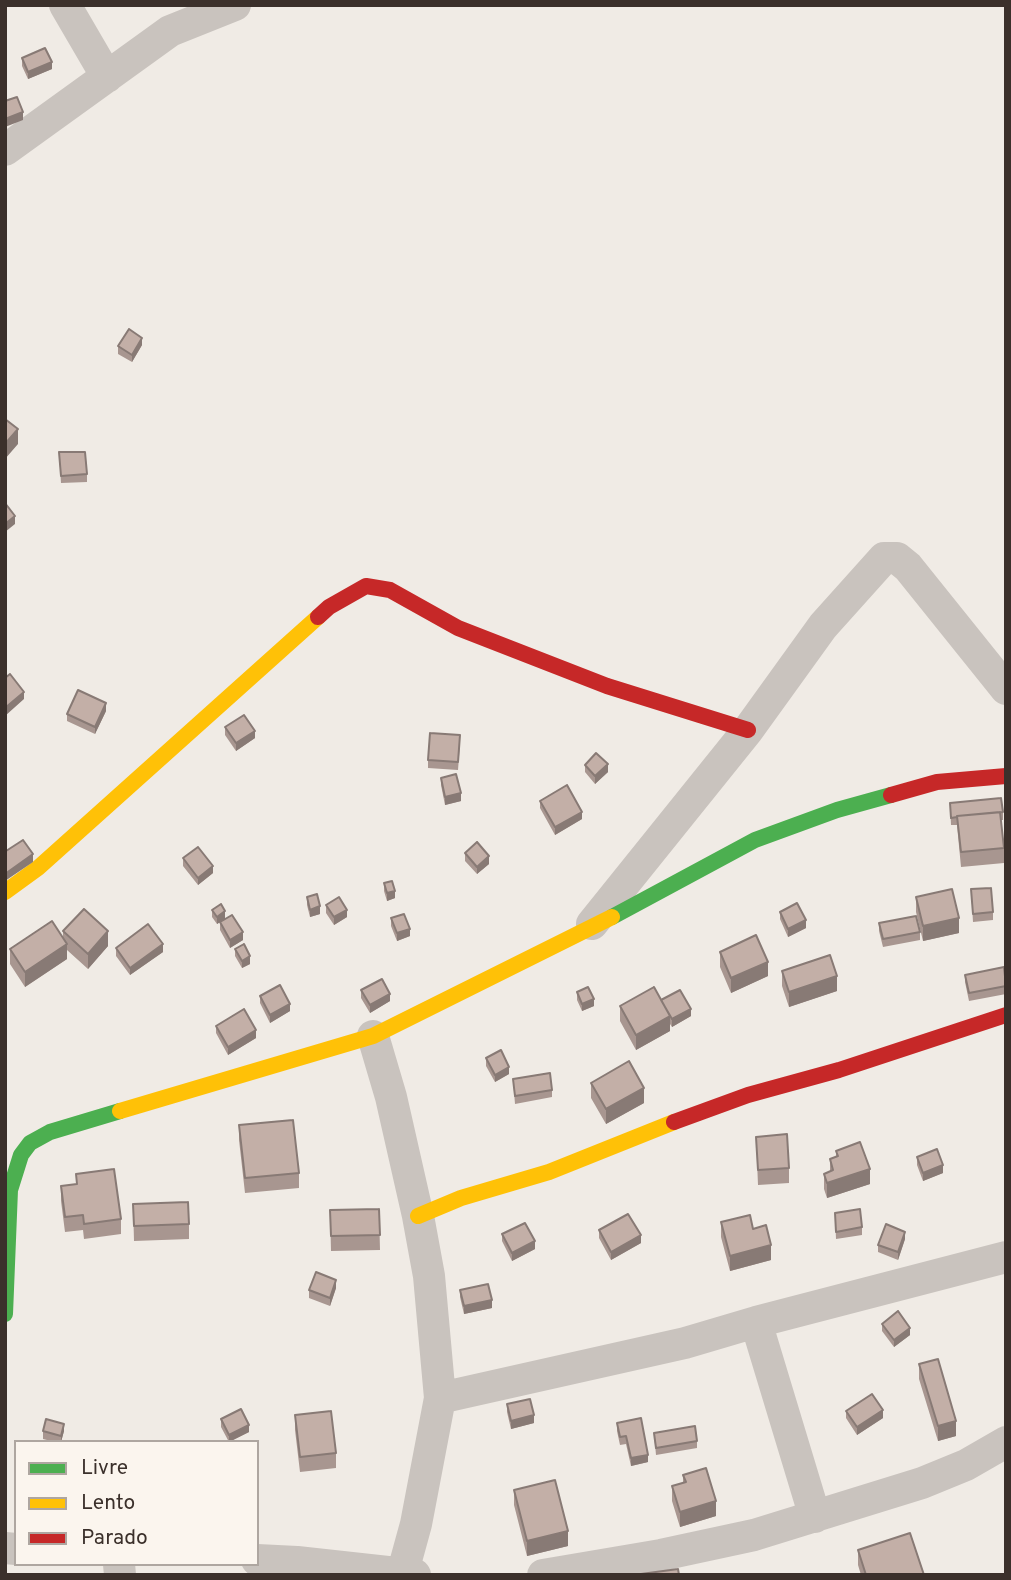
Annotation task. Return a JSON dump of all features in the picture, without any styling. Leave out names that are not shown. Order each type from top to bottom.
[{"type":"street","points":[[65,5],[107,77]]},
{"type":"street","points":[[5,150],[170,31],[235,5]]},
{"type":"street","points":[[587,930],[748,730],[823,626],[884,558],[897,558],[908,567],[1006,690]]},
{"type":"street","points":[[5,892],[38,867],[329,607],[366,586],[390,590],[458,628],[607,686],[748,730]]},
{"type":"street","points":[[5,1314],[13,1144],[30,1143],[50,1132],[373,1036],[587,930],[755,840],[836,810],[937,782],[1006,776]]},
{"type":"street","points":[[418,1216],[461,1198],[549,1172],[633,1137],[748,1096],[839,1070],[1006,1015]]},
{"type":"street","points":[[259,1560],[406,1574],[440,1398],[429,1276],[418,1216],[391,1097],[373,1036]]},
{"type":"street","points":[[440,1398],[685,1343],[1006,1257]]},
{"type":"street","points":[[756,1322],[815,1517]]},
{"type":"street","points":[[543,1575],[661,1555],[754,1535],[922,1483],[966,1465],[1006,1442]]},
{"type":"building","points":[[45,48],[52,62],[28,72],[22,58]]},
{"type":"building","points":[[17,97],[23,112],[5,119],[5,101]]},
{"type":"building","points":[[129,329],[142,338],[132,355],[118,346]]},
{"type":"building","points":[[5,419],[18,429],[5,444]]},
{"type":"building","points":[[59,452],[85,452],[87,474],[61,476]]},
{"type":"building","points":[[5,503],[15,516],[5,524]]},
{"type":"building","points":[[10,674],[24,692],[5,708],[5,678]]},
{"type":"building","points":[[78,690],[106,703],[95,727],[67,714]]},
{"type":"building","points":[[244,715],[255,731],[236,743],[225,727]]},
{"type":"building","points":[[430,733],[460,735],[458,762],[428,760]]},
{"type":"building","points":[[596,753],[608,764],[595,776],[585,765]]},
{"type":"building","points":[[456,774],[461,793],[445,797],[441,778]]},
{"type":"building","points":[[567,785],[582,812],[555,827],[540,801]]},
{"type":"building","points":[[1001,798],[1003,812],[951,818],[950,803]]},
{"type":"building","points":[[1000,812],[1004,848],[961,852],[957,816]]},
{"type":"building","points":[[23,840],[33,854],[5,874],[5,849],[6,851]]},
{"type":"building","points":[[477,842],[489,856],[477,867],[465,853]]},
{"type":"building","points":[[198,847],[213,866],[198,878],[183,858]]},
{"type":"building","points":[[392,881],[395,891],[387,893],[384,883]]},
{"type":"building","points":[[991,888],[993,912],[973,914],[971,889]]},
{"type":"building","points":[[952,889],[959,918],[923,926],[916,897]]},
{"type":"building","points":[[317,894],[320,906],[310,910],[307,897]]},
{"type":"building","points":[[339,897],[347,910],[334,917],[326,905]]},
{"type":"building","points":[[797,903],[806,920],[788,929],[780,912]]},
{"type":"building","points":[[221,904],[225,911],[217,917],[212,910]]},
{"type":"building","points":[[84,909],[108,931],[88,954],[63,931]]},
{"type":"building","points":[[404,914],[410,929],[397,933],[391,918]]},
{"type":"building","points":[[232,915],[243,932],[230,940],[220,922]]},
{"type":"building","points":[[916,916],[920,932],[883,939],[879,923]]},
{"type":"building","points":[[52,921],[67,944],[25,972],[10,949]]},
{"type":"building","points":[[148,924],[163,944],[130,968],[116,948]]},
{"type":"building","points":[[756,935],[768,962],[731,978],[720,952]]},
{"type":"building","points":[[244,944],[250,956],[242,961],[235,949]]},
{"type":"building","points":[[830,955],[837,976],[789,992],[782,971]]},
{"type":"building","points":[[1004,967],[1006,986],[969,993],[965,975]]},
{"type":"building","points":[[382,979],[390,994],[370,1005],[361,990]]},
{"type":"building","points":[[280,985],[290,1004],[270,1015],[260,996]]},
{"type":"building","points":[[588,987],[594,999],[582,1004],[577,992]]},
{"type":"building","points":[[654,987],[670,1016],[636,1035],[620,1006]]},
{"type":"building","points":[[680,990],[691,1009],[672,1019],[661,1000]]},
{"type":"building","points":[[244,1009],[256,1030],[228,1047],[216,1026]]},
{"type":"building","points":[[501,1050],[509,1067],[495,1075],[486,1058]]},
{"type":"building","points":[[629,1061],[644,1088],[606,1109],[591,1083]]},
{"type":"building","points":[[550,1073],[552,1090],[515,1096],[513,1079]]},
{"type":"building","points":[[293,1120],[299,1173],[245,1178],[239,1125]]},
{"type":"building","points":[[787,1134],[789,1168],[758,1170],[756,1137]]},
{"type":"building","points":[[860,1142],[870,1169],[827,1183],[824,1174],[833,1170],[830,1159],[838,1156],[836,1151]]},
{"type":"building","points":[[937,1149],[943,1165],[923,1173],[917,1157]]},
{"type":"building","points":[[114,1169],[121,1219],[84,1224],[83,1215],[65,1217],[61,1186],[77,1184],[76,1174]]},
{"type":"building","points":[[188,1202],[189,1224],[134,1226],[133,1204]]},
{"type":"building","points":[[379,1209],[380,1235],[331,1236],[330,1210]]},
{"type":"building","points":[[860,1209],[862,1227],[836,1232],[835,1213]]},
{"type":"building","points":[[628,1214],[641,1235],[611,1252],[599,1230]]},
{"type":"building","points":[[750,1215],[753,1229],[766,1225],[771,1245],[730,1256],[721,1222]]},
{"type":"building","points":[[525,1223],[535,1241],[512,1253],[502,1234]]},
{"type":"building","points":[[886,1224],[905,1232],[898,1252],[878,1245]]},
{"type":"building","points":[[316,1272],[336,1280],[330,1298],[309,1290]]},
{"type":"building","points":[[488,1284],[492,1300],[464,1306],[460,1290]]},
{"type":"building","points":[[898,1311],[910,1328],[894,1340],[882,1324]]},
{"type":"building","points":[[938,1359],[956,1421],[938,1426],[919,1364]]},
{"type":"building","points":[[872,1394],[883,1410],[857,1427],[846,1411]]},
{"type":"building","points":[[530,1399],[534,1415],[511,1421],[507,1404]]},
{"type":"building","points":[[241,1409],[249,1425],[229,1435],[221,1419]]},
{"type":"building","points":[[331,1411],[336,1453],[300,1457],[295,1415]]},
{"type":"building","points":[[641,1418],[648,1455],[631,1458],[626,1436],[620,1437],[617,1423]]},
{"type":"building","points":[[46,1419],[64,1424],[61,1436],[43,1431]]},
{"type":"building","points":[[695,1426],[697,1441],[656,1448],[654,1433]]},
{"type":"building","points":[[706,1468],[716,1501],[680,1512],[672,1486],[686,1482],[683,1475]]},
{"type":"building","points":[[555,1480],[568,1531],[527,1541],[514,1490]]},
{"type":"building","points":[[910,1533],[924,1575],[866,1575],[858,1550]]},
{"type":"building","points":[[678,1569],[679,1575],[641,1575],[641,1574]]},
{"type":"traffic: fast","points":[[612,917],[755,840],[837,810],[891,795]]},
{"type":"traffic: fast","points":[[5,1314],[10,1190],[21,1155],[30,1143],[50,1132],[120,1111]]},
{"type":"traffic: slow","points":[[5,892],[38,868],[318,617]]},
{"type":"traffic: slow","points":[[120,1111],[373,1036],[612,917]]},
{"type":"traffic: slow","points":[[418,1216],[461,1198],[549,1172],[674,1122]]},
{"type":"traffic: jam","points":[[318,617],[329,607],[366,586],[390,590],[458,628],[607,686],[748,730]]},
{"type":"traffic: jam","points":[[891,795],[937,782],[1006,776]]},
{"type":"traffic: jam","points":[[674,1122],[748,1095],[839,1070],[1006,1015]]}]
